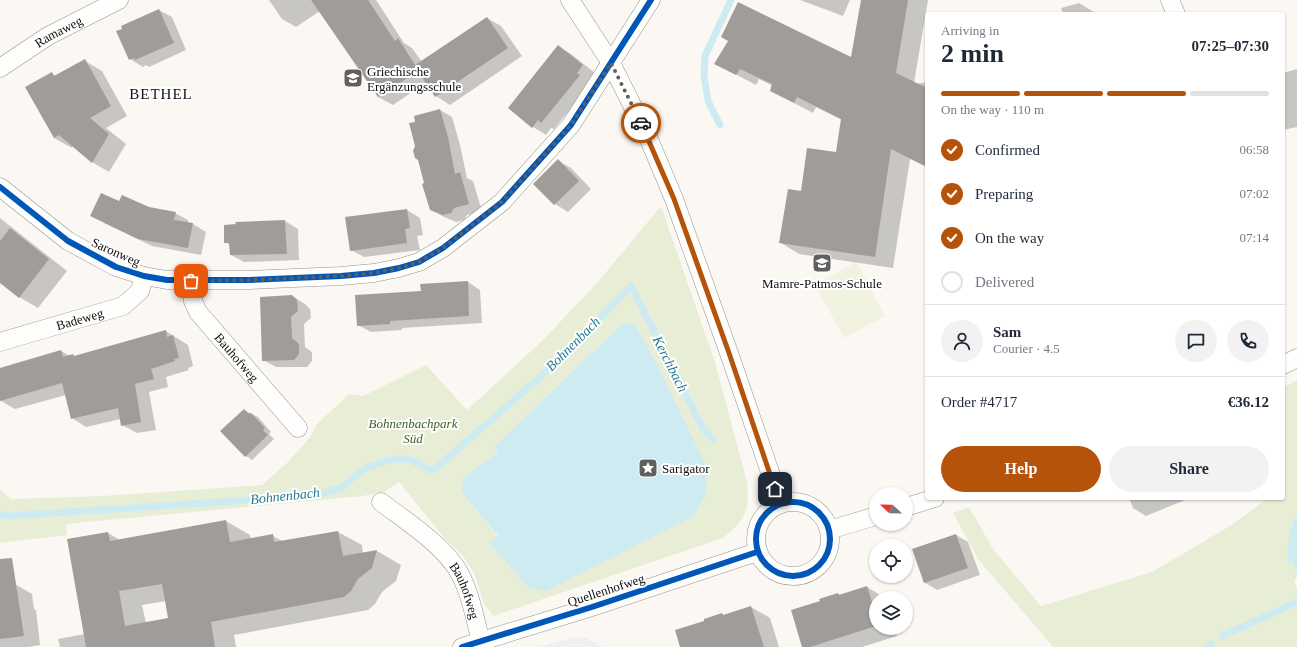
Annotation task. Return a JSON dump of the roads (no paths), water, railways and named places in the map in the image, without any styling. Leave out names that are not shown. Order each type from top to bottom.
[{"type":"street","name":"Ramaweg","points":[[0,68],[48,36],[119,0]]},
{"type":"street","points":[[570,0],[611,63],[648,137],[674,199],[781,504]]},
{"type":"street","name":"Saronweg","points":[[0,187],[68,241],[116,267],[144,276],[167,280],[191,281],[249,280],[341,276],[374,273],[399,268],[419,262],[443,248],[502,202],[571,125],[651,0]]},
{"type":"street","points":[[1170,0],[1175,12]]},
{"type":"street","name":"Badeweg","points":[[0,342],[123,306],[140,291],[144,276]]},
{"type":"street","name":"Bauhofweg","points":[[191,281],[193,301],[198,312],[298,428]]},
{"type":"street","points":[[1285,364],[1297,358]]},
{"type":"street","points":[[913,505],[929,500]]},
{"type":"street","name":"Bauhofweg","points":[[380,502],[439,547],[452,561],[470,596],[481,642]]},
{"type":"street","points":[[794,502],[804,503],[813,507],[823,517],[829,530],[830,542],[827,555],[820,566],[810,573],[797,576],[784,576],[773,571],[764,563],[757,552],[755,539],[758,526],[764,516],[773,507],[781,504],[794,502]]},
{"type":"street","points":[[829,530],[869,518]]},
{"type":"street","name":"Quellenhofweg","points":[[462,647],[592,607],[757,552]]},
{"type":"water","points":[[624,322],[635,325],[661,372],[708,470],[705,497],[694,516],[546,591],[529,588],[489,543],[498,536],[466,498],[462,490],[463,480],[468,474],[498,453],[494,447]]},
{"type":"water","points":[[1297,514],[1297,576],[1293,563],[1288,564],[1288,551],[1290,533]]},
{"type":"waterway","name":"Bohnenbach","points":[[720,125],[708,101],[704,75],[705,56],[731,0]]},
{"type":"waterway","name":"Bohnenbach","points":[[0,515],[7,516],[314,496],[343,487],[366,468],[396,459],[411,460],[429,470],[435,469],[540,377],[584,335],[631,286],[703,429],[713,439]]},
{"type":"waterway","name":"Kerchbach","points":[[1222,636],[1297,602]]},
{"type":"waterway","name":"Kerchbach","points":[[1208,647],[1211,644]]},
{"type":"place","name":"Griechische Ergänzungsschule","points":[[353,78]]},
{"type":"place","name":"Mamre-Patmos-Schule","points":[[822,263]]},
{"type":"place","name":"Sarigator","points":[[648,468]]},
{"type":"district","name":"BETHEL","points":[[161,94]]},
{"type":"park label","name":"Bohnenbachpark Süd","points":[[413,430]]}]
